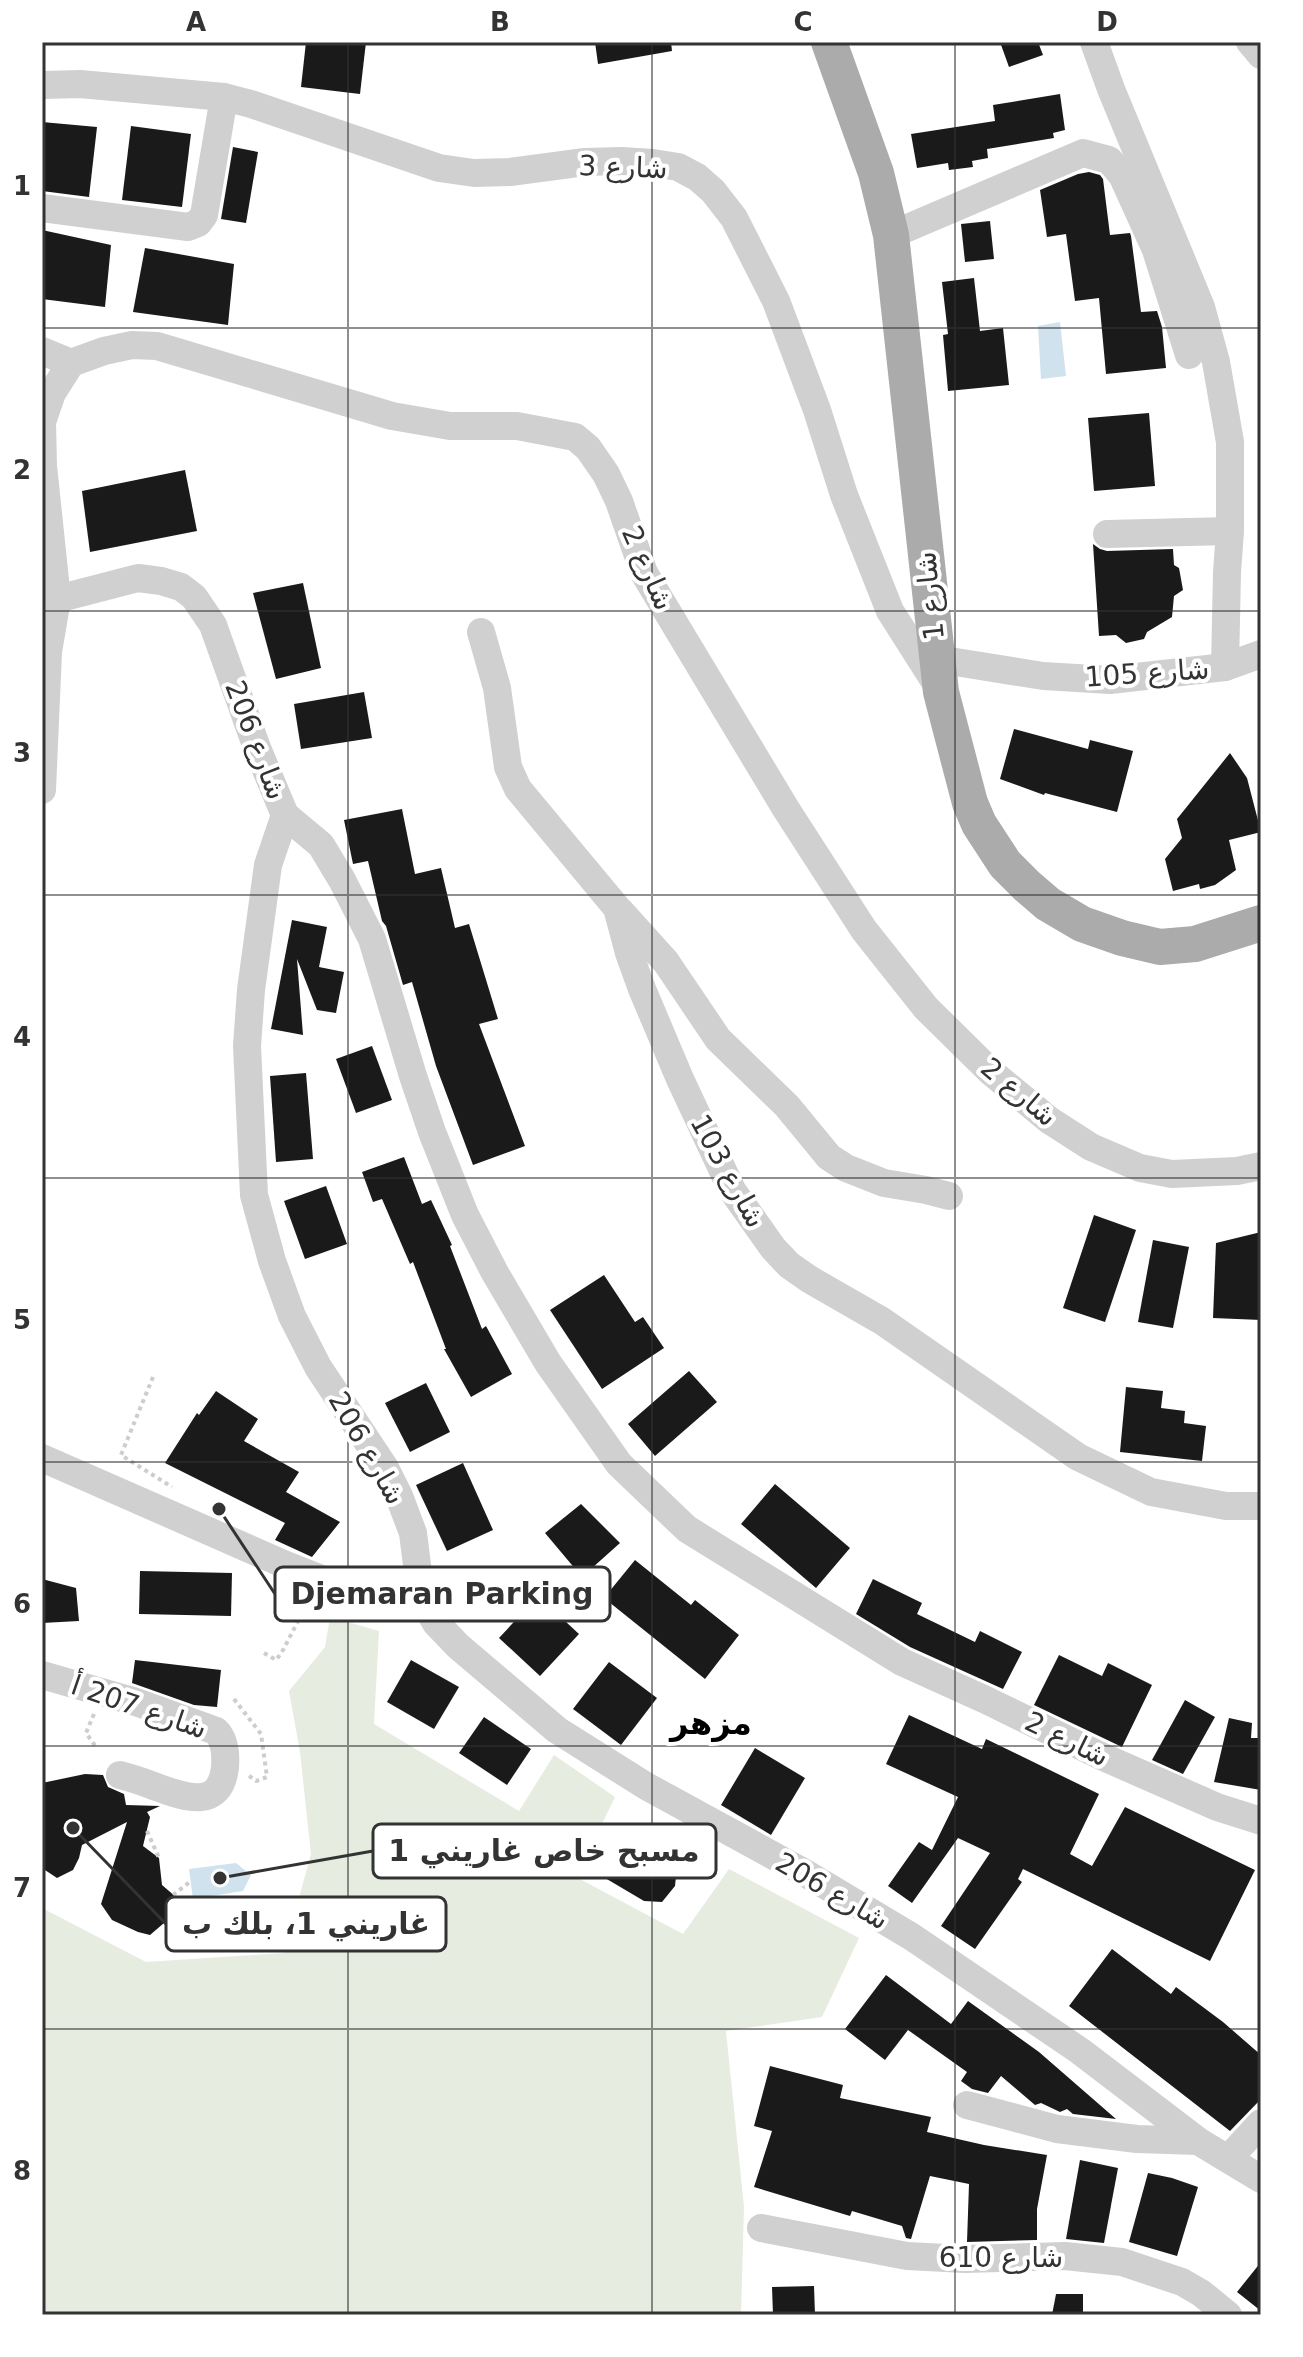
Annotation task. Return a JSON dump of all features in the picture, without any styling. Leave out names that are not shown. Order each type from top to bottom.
[{"type":"main road","name":"شارع 1","points":[[829,42],[876,173],[891,235],[939,676],[970,803],[979,824],[1005,864],[1048,904],[1082,924],[1160,947],[1195,944],[1261,923]]},
{"type":"street","points":[[1094,42],[1178,250],[1205,321],[1216,362],[1230,442],[1225,667]]},
{"type":"street","points":[[1250,42],[1261,55]]},
{"type":"street","name":"شارع 3","points":[[42,74],[80,84]]},
{"type":"street","name":"شارع 3","points":[[42,85],[80,84],[224,97],[439,168],[474,173],[622,161],[678,167],[697,177],[713,191],[734,218],[776,301],[817,410],[844,495],[890,611],[939,676]]},
{"type":"street","points":[[42,208],[188,227],[198,223],[204,215],[224,97]]},
{"type":"street","points":[[891,235],[1070,157],[1083,153],[1097,155],[1109,160],[1122,175],[1139,210],[1156,250],[1189,355]]},
{"type":"street","name":"شارع 2","points":[[71,363],[132,345],[157,346],[392,416],[450,426],[517,426],[575,437],[588,448],[606,474],[619,501],[644,573],[786,809],[864,930],[926,1008],[991,1072],[1049,1120],[1091,1147],[1140,1168],[1172,1174],[1237,1171],[1261,1166]]},
{"type":"street","points":[[42,351],[71,363],[52,393],[42,422],[43,466],[57,599],[48,652],[42,790]]},
{"type":"street","points":[[1107,534],[1230,531]]},
{"type":"street","name":"شارع 206","points":[[57,599],[138,578],[181,587],[194,597],[213,625],[257,748],[285,815],[268,865],[249,1018],[247,1046],[254,1195],[272,1261],[292,1316],[318,1367],[360,1428],[399,1496],[413,1533],[421,1597],[436,1623],[458,1646],[557,1730],[646,1786],[805,1873],[912,1937],[1080,2051],[1198,2141],[1261,2179]]},
{"type":"street","name":"شارع 103","points":[[481,632],[497,688],[508,767],[518,789],[617,908],[642,989],[732,1190],[766,1239],[789,1265],[882,1321],[1078,1457],[1151,1492],[1226,1506],[1261,1506]]},
{"type":"street","name":"شارع 105","points":[[939,676],[1043,676],[1110,680],[1225,667],[1261,654]]},
{"type":"street","name":"شارع 2","points":[[285,815],[321,845],[372,939],[413,1076],[465,1215],[548,1363],[619,1464],[687,1529],[902,1662],[1101,1756],[1217,1807],[1261,1821]]},
{"type":"street","points":[[617,908],[666,962],[718,1039],[787,1106],[829,1157],[846,1168],[884,1183],[949,1196]]},
{"type":"street","points":[[42,1458],[321,1578],[385,1600],[421,1597]]},
{"type":"street","name":"شارع 207 أ","points":[[42,1675],[113,1695],[216,1731],[223,1742],[224,1773],[218,1788],[210,1796],[179,1796],[120,1775]]},
{"type":"street","points":[[967,2105],[1057,2129],[1137,2139],[1198,2141]]},
{"type":"street","points":[[1228,2159],[1261,2123]]},
{"type":"street","name":"شارع 610","points":[[761,2228],[907,2256],[965,2259],[1065,2256],[1122,2262],[1182,2282],[1228,2315]]},
{"type":"path","points":[[153,1377],[121,1455],[181,1492]]},
{"type":"path","points":[[264,1653],[276,1660],[321,1578]]},
{"type":"path","points":[[96,1747],[86,1733],[89,1723],[94,1714],[108,1707],[113,1695]]},
{"type":"path","points":[[225,1759],[256,1781],[267,1777],[261,1734],[234,1699]]},
{"type":"path","points":[[147,1831],[159,1858]]},
{"type":"path","points":[[173,1895],[191,1881]]},
{"type":"shaded area","points":[[330,1617],[379,1631],[374,1724],[519,1811],[554,1755],[615,1797],[576,1877],[683,1934],[729,1869],[859,1938],[822,2017],[726,2031],[744,2207],[741,2315],[42,2315],[42,1908],[146,1962],[284,1953],[311,1854],[300,1752],[289,1691],[325,1647]]},
{"type":"water","points":[[1060,322],[1066,376],[1041,379],[1038,326]]},
{"type":"water","points":[[236,1863],[251,1875],[243,1891],[193,1899],[189,1869]]},
{"type":"building","points":[[306,42],[366,42],[360,94],[301,87]]},
{"type":"building","points":[[595,42],[671,42],[672,51],[598,64]]},
{"type":"building","points":[[1000,42],[1038,42],[1043,55],[1009,67]]},
{"type":"building","points":[[1060,94],[1065,130],[1053,133],[1054,138],[987,149],[988,158],[972,161],[973,167],[949,170],[948,163],[917,168],[911,134],[995,121],[993,105]]},
{"type":"building","points":[[42,122],[97,127],[89,197],[42,191]]},
{"type":"building","points":[[131,126],[191,134],[182,207],[122,200]]},
{"type":"building","points":[[233,147],[258,152],[246,223],[221,219]]},
{"type":"building","points":[[1089,172],[1103,179],[1110,235],[1130,233],[1141,312],[1157,311],[1162,327],[1166,368],[1106,374],[1099,298],[1075,301],[1066,234],[1047,237],[1040,190]]},
{"type":"building","points":[[990,221],[994,259],[965,262],[961,224]]},
{"type":"building","points":[[42,230],[111,245],[105,307],[42,299]]},
{"type":"building","points":[[145,248],[234,264],[228,325],[133,312]]},
{"type":"building","points":[[974,278],[980,331],[1003,328],[1009,385],[948,391],[943,335],[948,334],[942,282]]},
{"type":"building","points":[[1149,413],[1155,486],[1094,491],[1088,418]]},
{"type":"building","points":[[185,470],[197,531],[90,552],[82,491]]},
{"type":"building","points":[[1093,544],[1107,551],[1173,549],[1174,565],[1179,568],[1183,590],[1174,596],[1172,617],[1147,632],[1144,639],[1126,643],[1116,635],[1099,636]]},
{"type":"building","points":[[303,583],[321,668],[276,679],[253,593]]},
{"type":"building","points":[[364,692],[372,738],[301,749],[294,704]]},
{"type":"building","points":[[1014,729],[1088,749],[1090,740],[1133,751],[1117,812],[1044,795],[1000,779]]},
{"type":"building","points":[[1230,753],[1247,778],[1261,832],[1229,840],[1236,870],[1215,885],[1200,889],[1199,884],[1173,891],[1165,859],[1182,838],[1177,819]]},
{"type":"building","points":[[402,809],[415,874],[441,868],[455,928],[469,924],[498,1019],[479,1024],[525,1146],[473,1165],[436,1066],[412,982],[403,985],[382,921],[368,861],[353,864],[344,820]]},
{"type":"building","points":[[292,920],[327,927],[319,967],[344,972],[336,1013],[317,1010],[297,959],[303,1035],[271,1029]]},
{"type":"building","points":[[372,1046],[392,1100],[356,1113],[336,1059]]},
{"type":"building","points":[[306,1073],[313,1159],[276,1162],[270,1076]]},
{"type":"building","points":[[404,1157],[422,1204],[431,1200],[452,1245],[482,1329],[486,1326],[512,1374],[471,1397],[444,1349],[413,1262],[410,1264],[382,1199],[373,1202],[362,1172]]},
{"type":"building","points":[[326,1186],[347,1244],[305,1259],[284,1201]]},
{"type":"building","points":[[1094,1215],[1136,1230],[1105,1322],[1063,1308]]},
{"type":"building","points":[[1261,1232],[1261,1320],[1213,1318],[1216,1243]]},
{"type":"building","points":[[1153,1240],[1189,1247],[1173,1328],[1138,1322]]},
{"type":"building","points":[[604,1275],[635,1322],[643,1317],[664,1348],[602,1389],[550,1310]]},
{"type":"building","points":[[689,1371],[717,1402],[655,1456],[628,1424]]},
{"type":"building","points":[[426,1383],[450,1432],[410,1452],[385,1403]]},
{"type":"building","points":[[1126,1387],[1163,1391],[1161,1408],[1185,1411],[1184,1423],[1206,1426],[1202,1461],[1120,1452]]},
{"type":"building","points":[[216,1391],[258,1419],[244,1441],[299,1472],[286,1492],[340,1522],[312,1557],[275,1540],[285,1523],[165,1463],[197,1413],[199,1415]]},
{"type":"building","points":[[463,1463],[493,1530],[447,1551],[416,1485]]},
{"type":"building","points":[[775,1484],[850,1548],[816,1588],[741,1524]]},
{"type":"building","points":[[581,1504],[620,1543],[582,1577],[545,1533]]},
{"type":"building","points":[[635,1560],[691,1605],[695,1600],[739,1635],[705,1679],[604,1598]]},
{"type":"building","points":[[140,1571],[232,1573],[231,1616],[139,1614]]},
{"type":"building","points":[[42,1579],[76,1588],[79,1621],[42,1623]]},
{"type":"building","points":[[873,1579],[922,1603],[917,1614],[975,1642],[980,1631],[1022,1652],[1003,1689],[910,1647],[856,1614]]},
{"type":"building","points":[[538,1596],[579,1634],[540,1676],[499,1638]]},
{"type":"building","points":[[1059,1655],[1102,1676],[1108,1663],[1152,1685],[1122,1747],[1034,1705]]},
{"type":"building","points":[[135,1660],[221,1670],[217,1707],[194,1705],[132,1683]]},
{"type":"building","points":[[411,1660],[459,1687],[434,1729],[387,1702]]},
{"type":"building","points":[[609,1662],[657,1698],[621,1745],[573,1709]]},
{"type":"building","points":[[1185,1700],[1215,1717],[1183,1774],[1152,1760]]},
{"type":"building","points":[[909,1715],[982,1749],[986,1739],[1099,1794],[1070,1854],[1092,1866],[1125,1807],[1255,1870],[1210,1961],[1023,1869],[1018,1879],[1022,1882],[975,1949],[941,1926],[990,1853],[958,1838],[912,1903],[888,1886],[919,1842],[932,1850],[958,1797],[886,1764]]},
{"type":"building","points":[[484,1717],[531,1749],[507,1785],[459,1753]]},
{"type":"building","points":[[1229,1718],[1252,1723],[1251,1738],[1261,1738],[1261,1790],[1214,1782]]},
{"type":"building","points":[[755,1748],[805,1778],[771,1835],[721,1805]]},
{"type":"building","points":[[85,1774],[103,1775],[108,1787],[124,1794],[126,1805],[160,1806],[147,1812],[150,1817],[143,1846],[159,1858],[162,1885],[176,1897],[171,1917],[150,1935],[112,1920],[101,1904],[127,1822],[82,1845],[73,1870],[57,1878],[42,1868],[42,1783]]},
{"type":"building","points":[[634,1831],[678,1858],[675,1886],[662,1902],[644,1901],[600,1875],[599,1857],[618,1834]]},
{"type":"building","points":[[1112,1949],[1171,1994],[1176,1987],[1261,2055],[1261,2099],[1230,2131],[1069,2006]]},
{"type":"building","points":[[886,1975],[951,2024],[968,2001],[1039,2052],[1116,2119],[1073,2114],[1067,2109],[1060,2112],[1041,2103],[1035,2105],[1001,2076],[988,2093],[972,2089],[961,2081],[967,2072],[908,2030],[885,2060],[845,2029]]},
{"type":"building","points":[[770,2066],[843,2085],[840,2098],[931,2117],[927,2132],[1047,2155],[1037,2209],[1037,2240],[967,2242],[969,2184],[930,2176],[911,2239],[906,2238],[902,2226],[852,2211],[850,2216],[754,2187],[772,2131],[754,2126]]},
{"type":"building","points":[[1080,2160],[1118,2168],[1104,2243],[1066,2239]]},
{"type":"building","points":[[1148,2173],[1198,2187],[1177,2256],[1129,2242]]},
{"type":"building","points":[[1261,2262],[1261,2311],[1237,2292]]},
{"type":"building","points":[[814,2286],[815,2315],[773,2315],[772,2287]]},
{"type":"building","points":[[1056,2294],[1083,2294],[1083,2315],[1052,2315]]},
{"type":"place","name":"Djemaran Parking","points":[[219,1509]]},
{"type":"place","name":"غاريني 1، بلك ب","points":[[73,1828]]},
{"type":"place","name":"مسبح خاص غاريني 1","points":[[220,1878]]},
{"type":"district","name":"مزهر","points":[[711,1723]]}]
